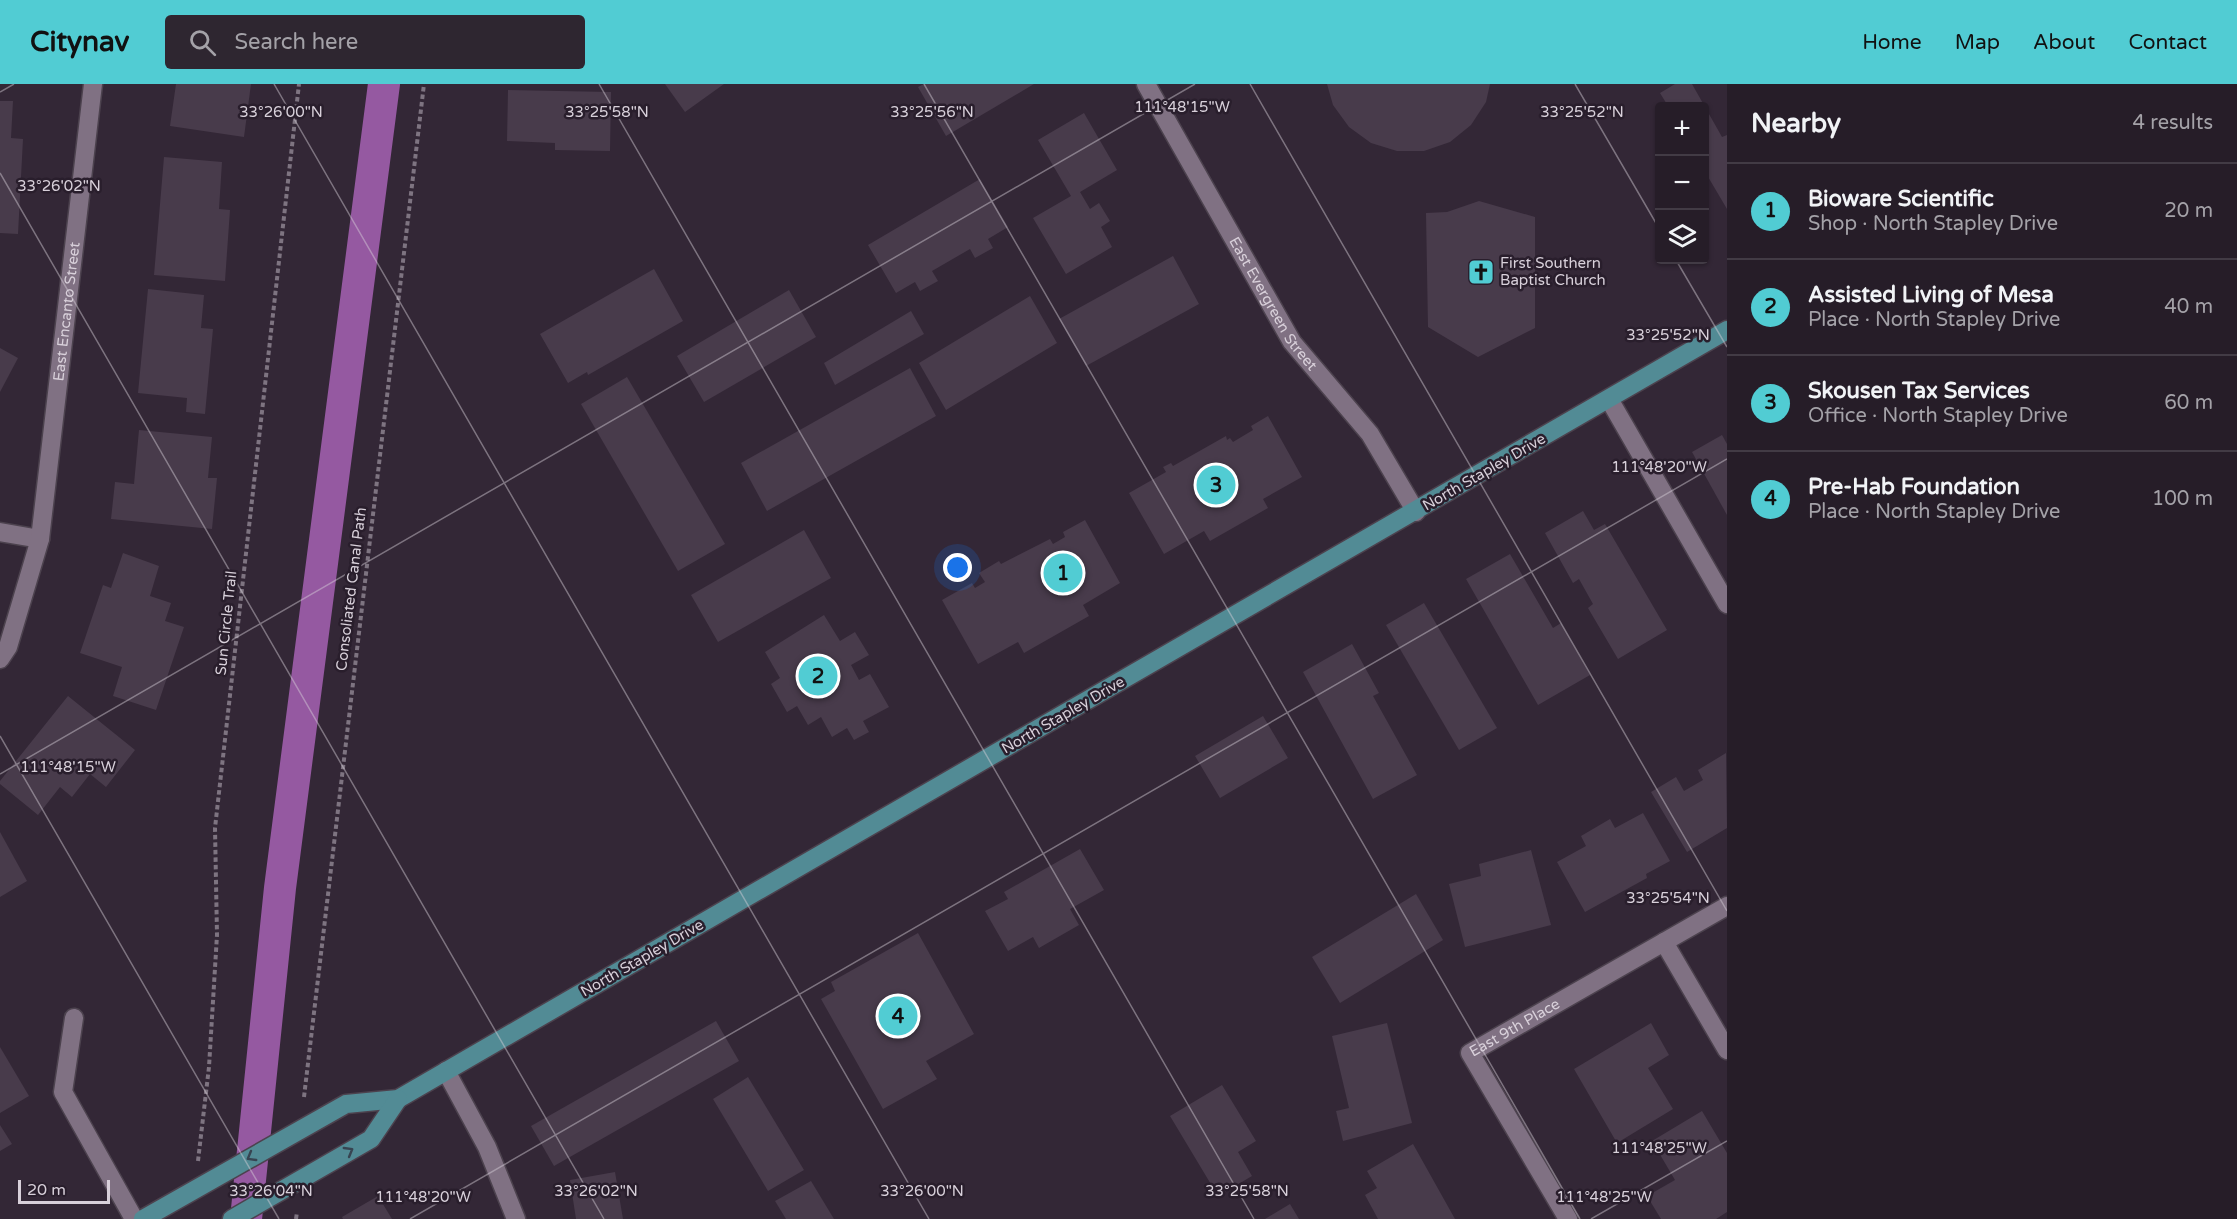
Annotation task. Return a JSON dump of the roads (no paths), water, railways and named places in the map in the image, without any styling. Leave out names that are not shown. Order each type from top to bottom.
[{"type":"main road","name":"North Stapley Drive","points":[[143,1219],[346,1104],[398,1099],[1727,330]]},
{"type":"main road","name":"North Stapley Drive","points":[[232,1219],[371,1138],[398,1099]]},
{"type":"street","name":"East Encanto Street","points":[[0,659],[8,647],[40,539],[93,84]]},
{"type":"street","name":"East Evergreen Street","points":[[1146,84],[1292,342],[1370,434],[1416,512]]},
{"type":"street","points":[[1609,399],[1727,604]]},
{"type":"street","points":[[0,532],[40,539]]},
{"type":"street","name":"East 9th Place","points":[[1568,1219],[1470,1053],[1727,906]]},
{"type":"street","points":[[1664,942],[1727,1050]]},
{"type":"street","points":[[74,1018],[63,1092],[134,1219]]},
{"type":"street","points":[[446,1071],[487,1147],[516,1219]]},
{"type":"waterway","points":[[246,1219],[280,888],[384,84]]},
{"type":"place","name":"First Southern Baptist Church","points":[[1481,272]]},
{"type":"place","name":"Skousen Tax Services","points":[[1216,485]]},
{"type":"place","name":"Bioware Scientific","points":[[1063,573]]},
{"type":"place","name":"Assisted Living of Mesa","points":[[818,676]]},
{"type":"place","name":"Pre-Hab Foundation","points":[[898,1016]]}]
